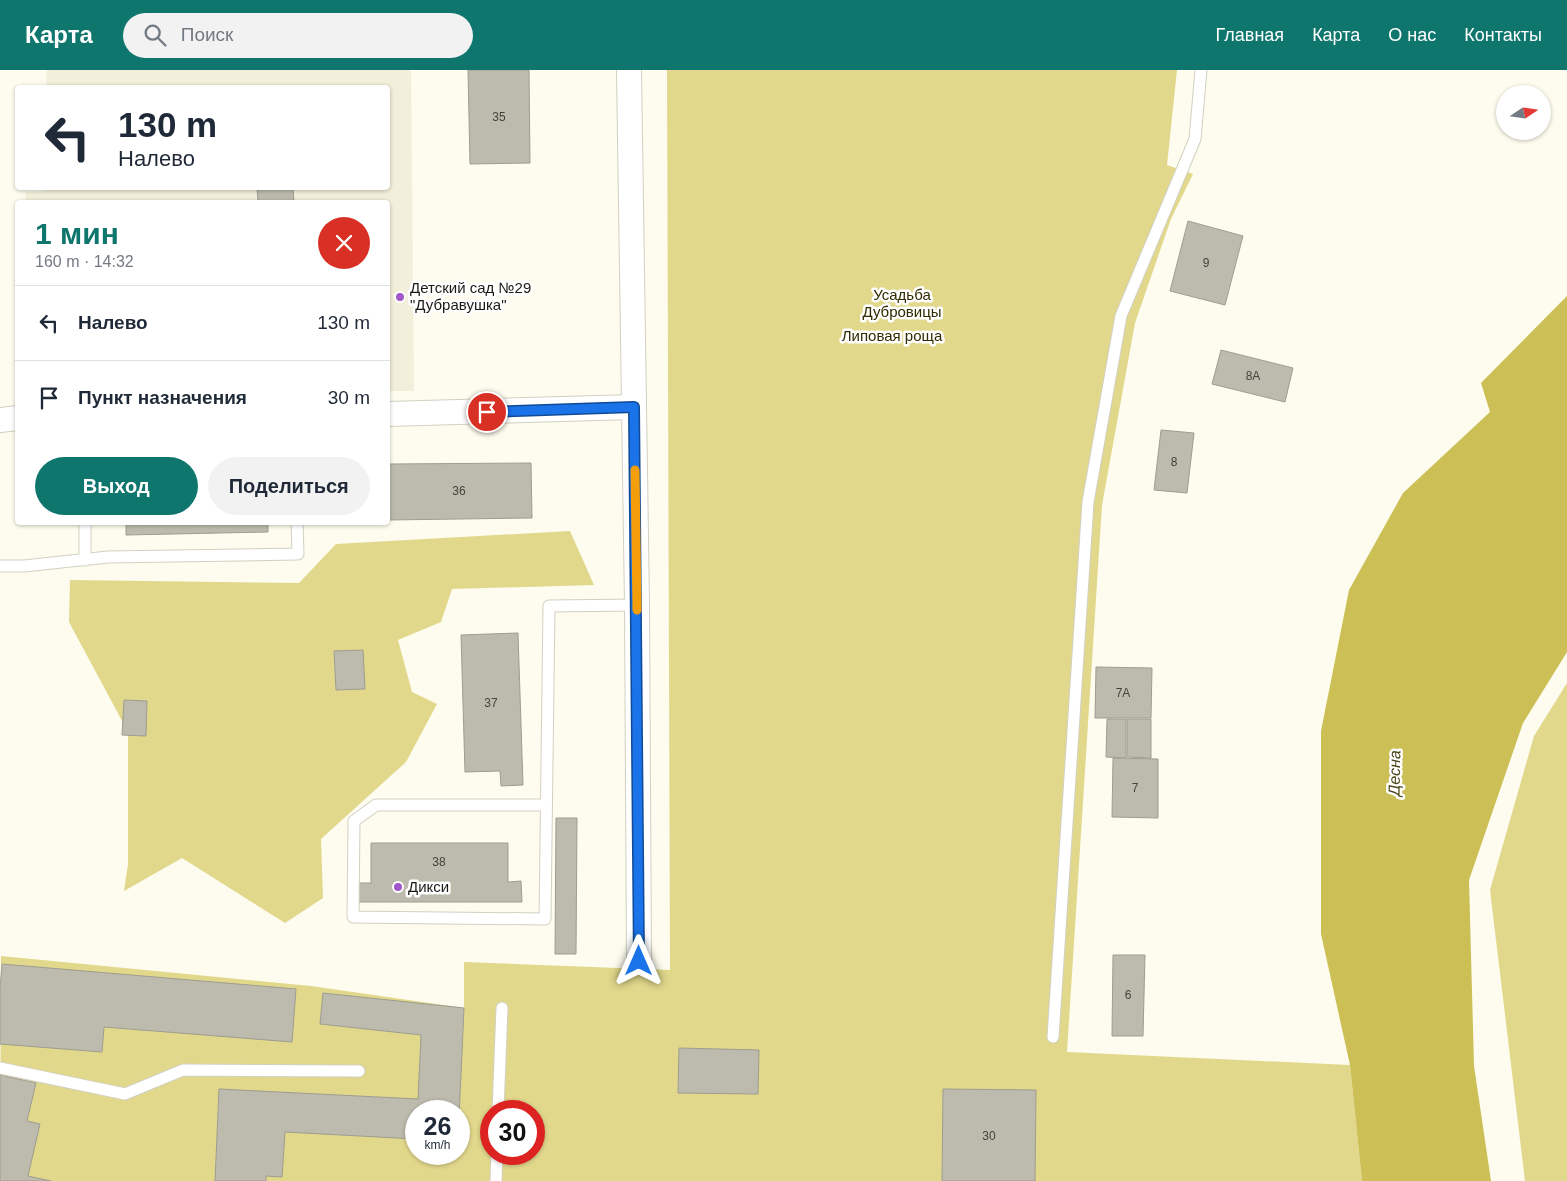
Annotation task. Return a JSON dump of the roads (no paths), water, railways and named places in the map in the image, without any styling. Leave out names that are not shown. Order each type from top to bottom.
[{"type":"street","points":[[630,70],[637,605],[639,961]]},
{"type":"street","points":[[390,414],[634,407]]},
{"type":"street","points":[[0,420],[15,418]]},
{"type":"lane","points":[[1053,1037],[1088,502],[1120,316],[1195,139],[1201,70]]},
{"type":"lane","points":[[86,525],[86,560]]},
{"type":"lane","points":[[0,566],[24,566],[108,556],[298,554],[297,525]]},
{"type":"lane","points":[[546,805],[376,805],[354,821],[353,917],[545,919],[549,606],[637,605]]},
{"type":"lane","points":[[498,1100],[502,1008]]},
{"type":"lane","points":[[0,1068],[125,1094],[183,1070],[359,1071]]},
{"type":"lane","points":[[496,1181],[497,1165]]},
{"type":"water","name":"Десна","points":[[1567,296],[1567,652],[1523,723],[1469,880],[1474,1066],[1491,1181],[1362,1181],[1350,1065],[1321,934],[1321,731],[1349,590],[1403,493],[1490,412],[1481,383]]},
{"type":"place","name":"Детский сад №29 \"Дубравушка\"","points":[[400,297]]},
{"type":"place","name":"Дикси","points":[[398,887]]},
{"type":"park label","name":"Усадьба Дубровицы","points":[[902,304]]},
{"type":"park label","name":"Липовая роща","points":[[892,336]]}]
